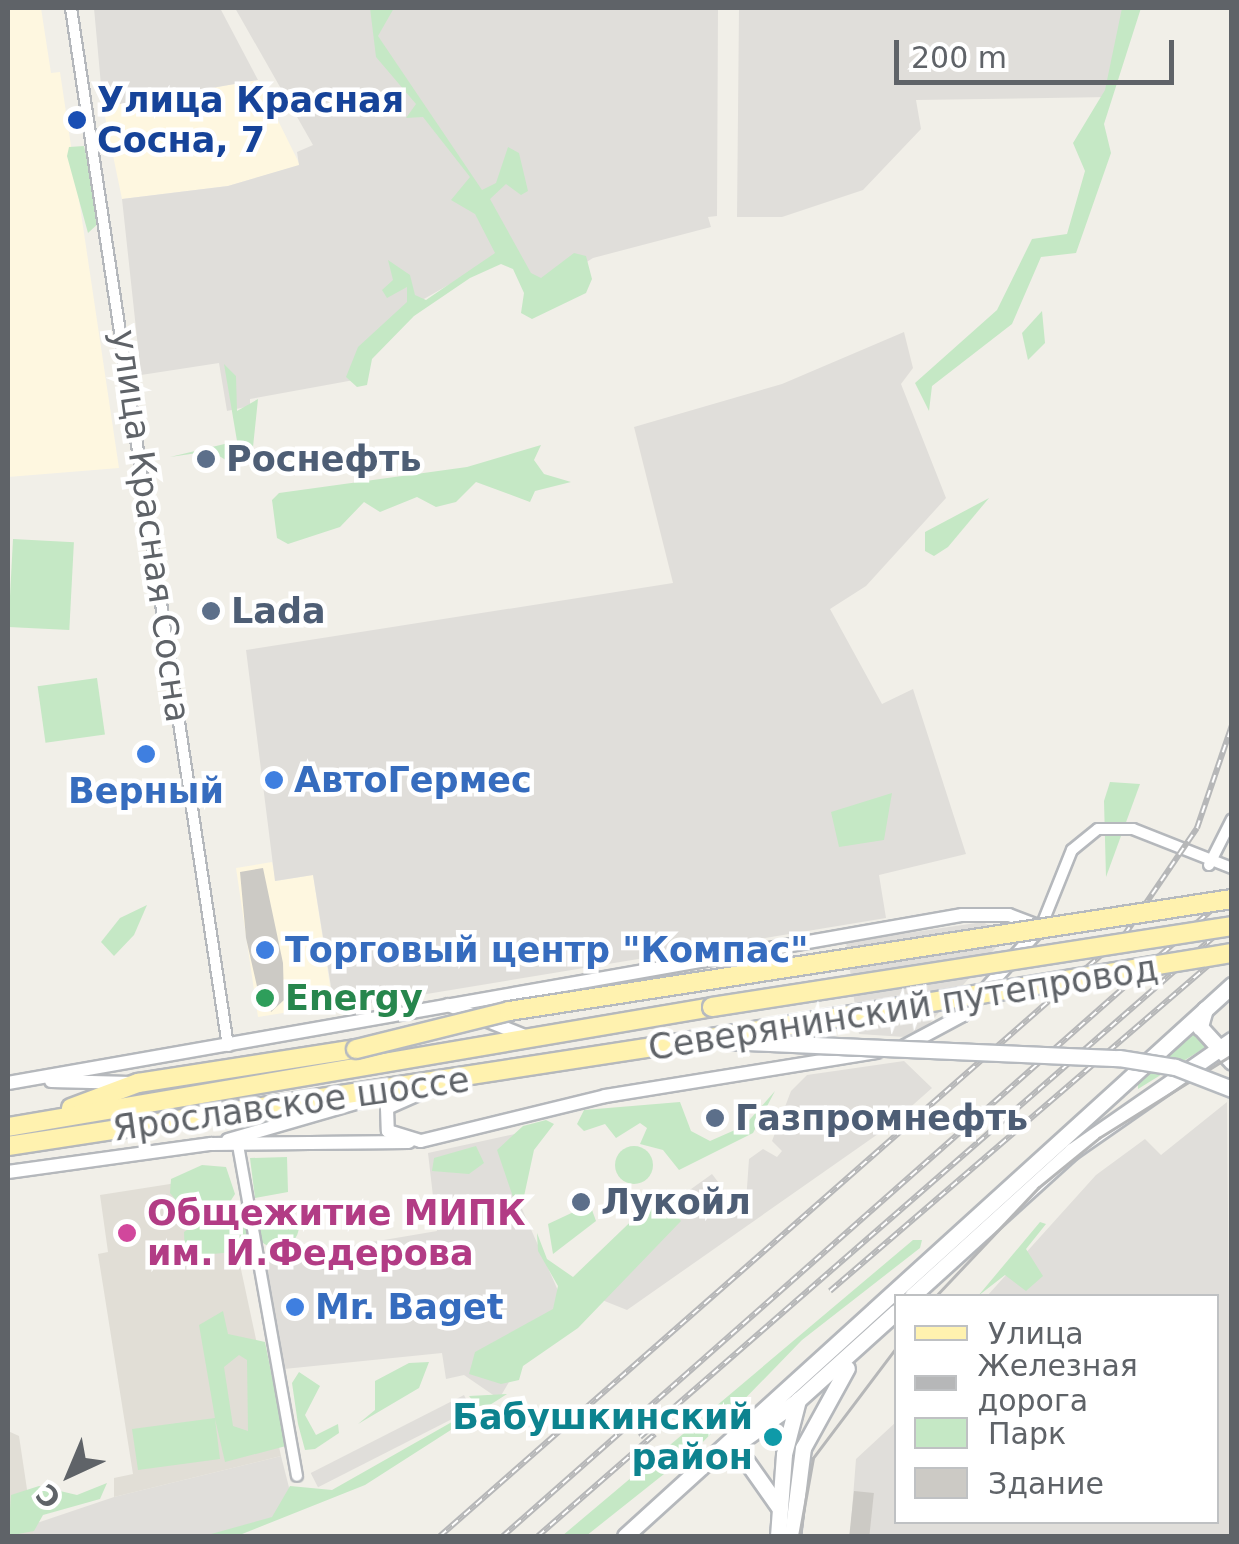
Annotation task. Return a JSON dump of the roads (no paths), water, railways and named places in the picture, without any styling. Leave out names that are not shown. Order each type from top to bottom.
[{"type":"main road","points":[[33,1122],[138,1083],[356,1049],[510,1011],[1232,899]]},
{"type":"main road","name":"Северянинский путепровод","points":[[566,1033],[1232,926]]},
{"type":"main road","name":"Северянинский путепровод","points":[[574,1063],[1232,953]]},
{"type":"main road","points":[[625,1536],[716,1458],[1232,984]]},
{"type":"main road","points":[[1210,1002],[1200,1027],[1226,1045],[1232,1062]]},
{"type":"main road","name":"Ярославское шоссе","points":[[8,1126],[566,1033]]},
{"type":"main road","points":[[705,1040],[1119,1058],[1175,1067],[1232,1088]]},
{"type":"main road","points":[[914,1294],[1072,1151],[1226,1045]]},
{"type":"main road","name":"Ярославское шоссе","points":[[8,1146],[574,1063]]},
{"type":"main road","points":[[716,1458],[797,1401],[865,1345],[894,1314]]},
{"type":"main road","points":[[792,1536],[804,1445],[865,1345]]},
{"type":"main road","points":[[778,1536],[797,1401],[820,1362]]},
{"type":"main road","points":[[716,1458],[746,1462],[779,1509]]},
{"type":"street","name":"улица Красная Сосна","points":[[71,8],[228,1046]]},
{"type":"street","points":[[1209,865],[1232,819]]},
{"type":"street","points":[[211,1144],[421,1141],[605,1096],[913,1044],[962,1015],[1044,921],[1072,850],[1098,830],[1133,829],[1209,865],[1232,868]]},
{"type":"street","points":[[8,1083],[228,1046],[430,1004],[962,915],[1009,915],[1044,921]]},
{"type":"street","points":[[430,1004],[465,1008],[498,1029],[537,1038]]},
{"type":"street","points":[[421,1141],[388,1131],[386,1108],[450,1080]]},
{"type":"street","points":[[24,1081],[138,1083]]},
{"type":"street","points":[[8,1172],[211,1144],[419,1084]]},
{"type":"street","points":[[238,1145],[298,1476]]},
{"type":"tram line","points":[[938,1294],[1038,1188],[1099,1138],[1232,1055]]},
{"type":"tram line","points":[[799,1536],[813,1458],[894,1351]]},
{"type":"railway","points":[[440,1536],[1125,934],[1197,828],[1232,725]]},
{"type":"railway","points":[[503,1536],[1232,892]]},
{"type":"railway","points":[[640,1437],[1232,921]]},
{"type":"railway","points":[[830,1291],[1232,945]]},
{"type":"railway","points":[[538,1536],[655,1434]]},
{"type":"place","name":"Улица Красная Сосна, 7","points":[[77,120]]},
{"type":"place","name":"Роснефть","points":[[206,459]]},
{"type":"place","name":"Lada","points":[[211,611]]},
{"type":"place","name":"Верный","points":[[146,754]]},
{"type":"place","name":"АвтоГермес","points":[[274,780]]},
{"type":"place","name":"Торговый центр \"Компас\"","points":[[265,950]]},
{"type":"place","name":"Energy","points":[[265,998]]},
{"type":"place","name":"Газпромнефть","points":[[715,1118]]},
{"type":"place","name":"Лукойл","points":[[581,1202]]},
{"type":"place","name":"Общежитие МИПК им. И.Федерова","points":[[127,1233]]},
{"type":"place","name":"Mr. Baget","points":[[295,1307]]},
{"type":"place","name":"Бабушкинский район","points":[[773,1437]]}]
